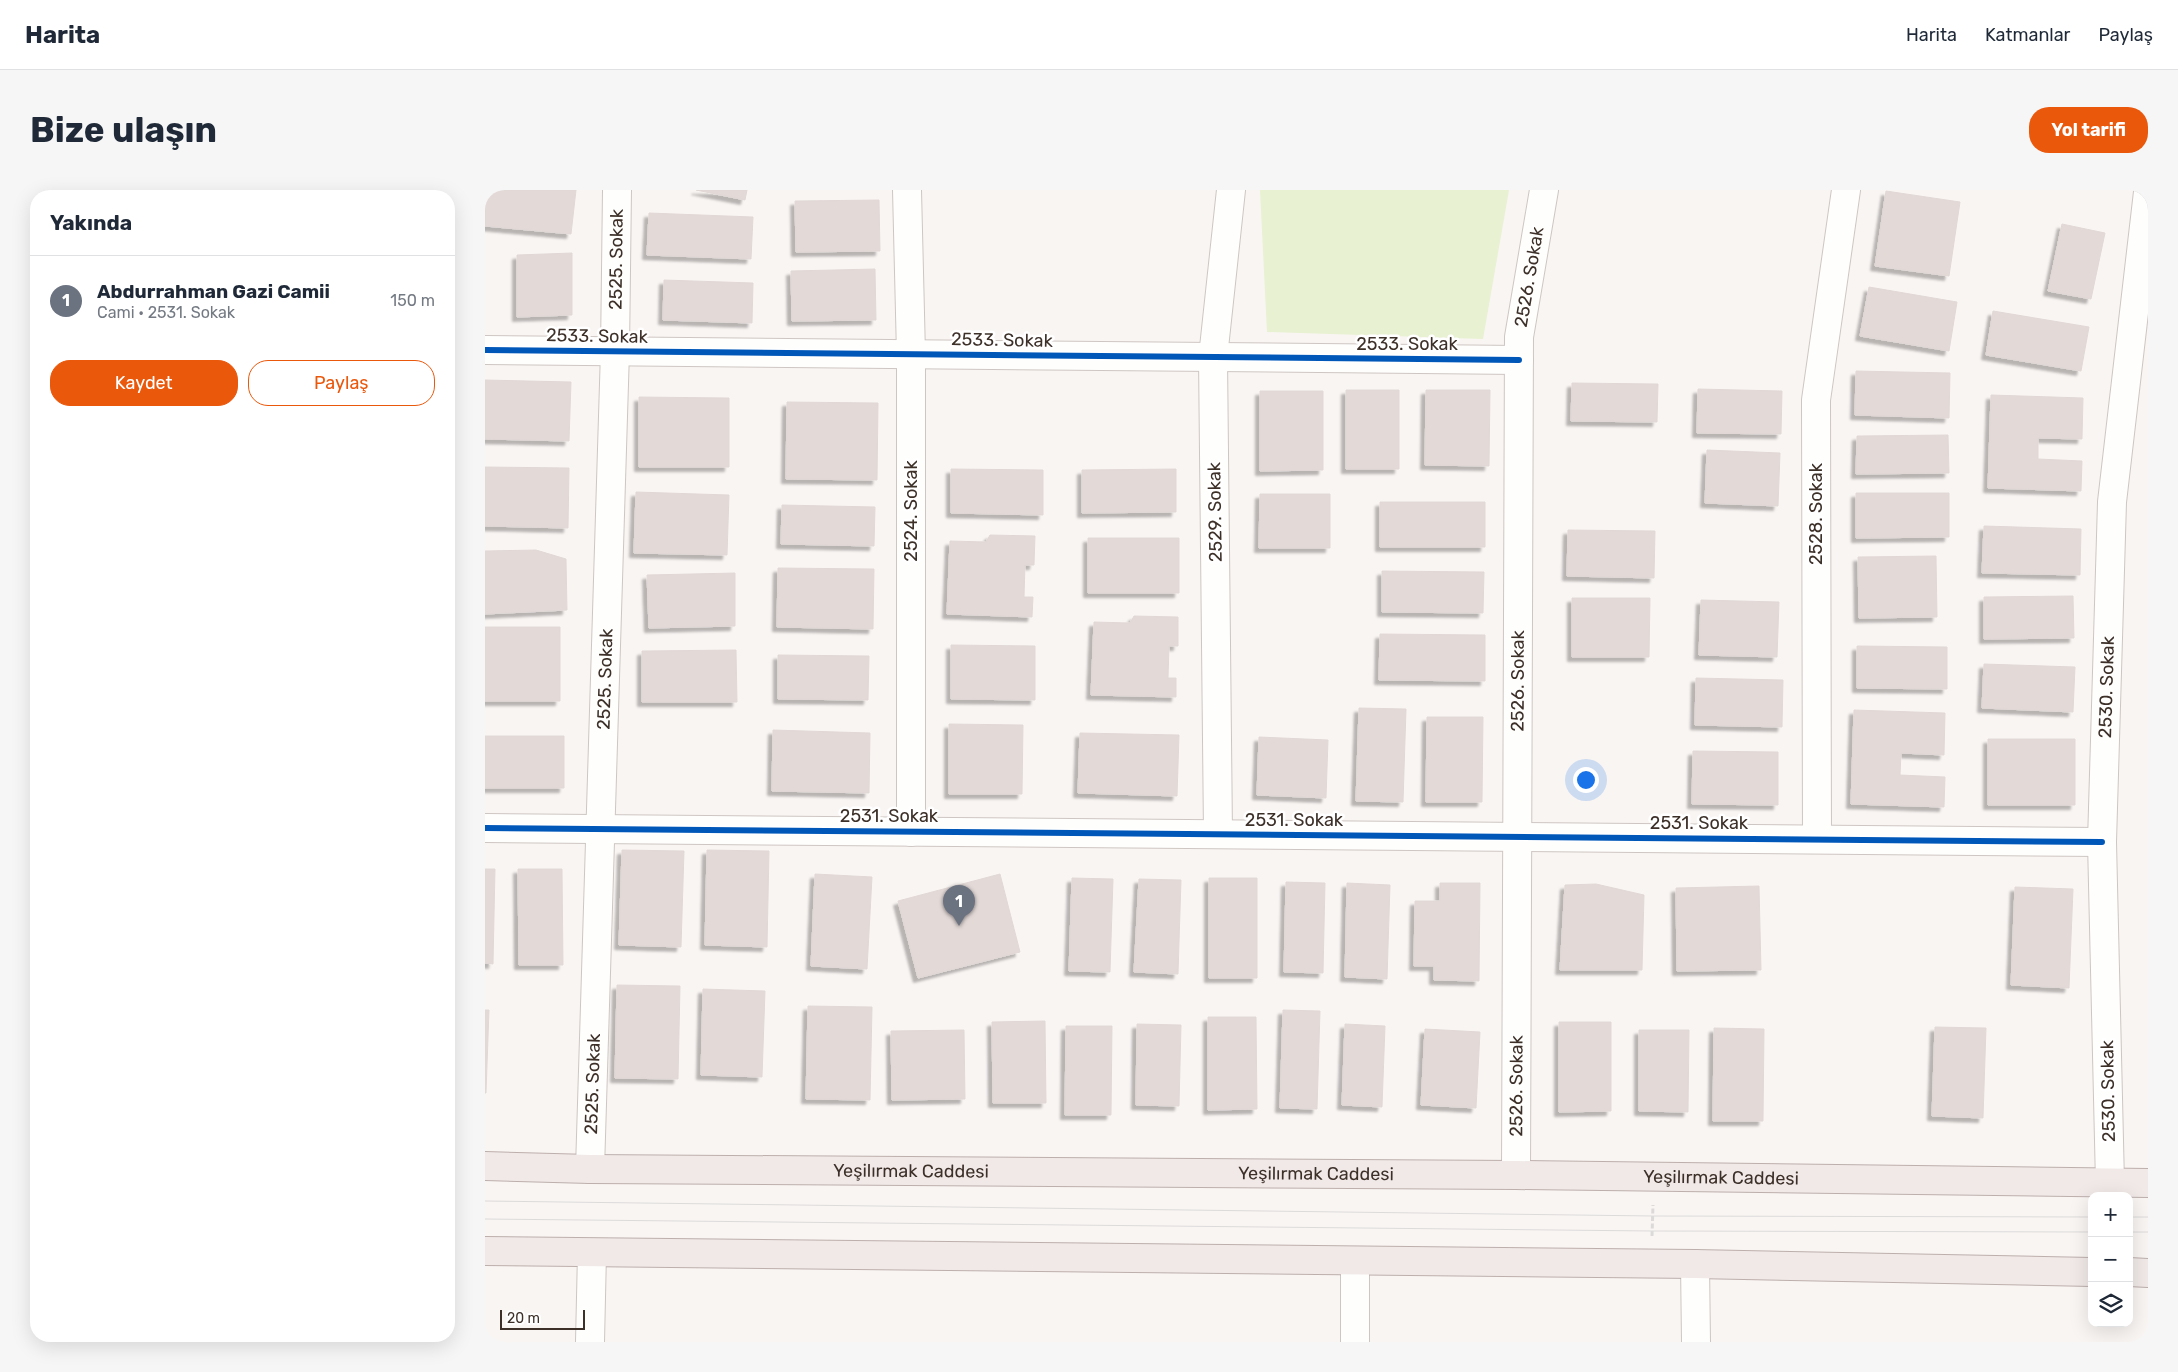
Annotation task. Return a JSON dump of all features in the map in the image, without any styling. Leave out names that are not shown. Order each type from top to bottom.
[{"type":"main road","name":"Yeşilırmak Caddesi","points":[[485,1166],[590,1169],[1515,1175],[2148,1183]]},
{"type":"main road","points":[[485,1251],[1695,1264],[2088,1272]]},
{"type":"main road","points":[[2133,1272],[2148,1273]]},
{"type":"street","name":"2525. Sokak","points":[[590,1169],[615,351],[617,190]]},
{"type":"street","name":"2524. Sokak","points":[[907,190],[911,354],[911,832]]},
{"type":"street","name":"2529. Sokak","points":[[1218,834],[1213,357],[1231,190]]},
{"type":"street","name":"2526. Sokak","points":[[1515,1175],[1519,337],[1544,190]]},
{"type":"street","name":"2528. Sokak","points":[[1817,839],[1816,400],[1846,190]]},
{"type":"street","name":"2530. Sokak","points":[[2110,1183],[2102,842],[2112,502],[2148,192]]},
{"type":"street","name":"2533. Sokak","points":[[485,350],[1519,360]]},
{"type":"street","name":"2531. Sokak","points":[[485,828],[2102,842]]},
{"type":"street","points":[[590,1342],[592,1253]]},
{"type":"street","points":[[1355,1260],[1355,1342]]},
{"type":"street","points":[[1695,1264],[1696,1342]]},
{"type":"path","points":[[1652,1264],[1653,1177]]},
{"type":"green space","points":[[1260,190],[1509,190],[1483,339],[1267,332]]},
{"type":"building","points":[[486,190],[576,190],[571,234],[485,226]]},
{"type":"building","points":[[696,190],[747,190],[745,200]]},
{"type":"building","points":[[1886,191],[1960,202],[1949,276],[1875,266]]},
{"type":"building","points":[[879,200],[880,251],[796,252],[795,201]]},
{"type":"building","points":[[649,213],[753,217],[751,259],[647,255]]},
{"type":"building","points":[[2062,224],[2105,233],[2091,299],[2048,291]]},
{"type":"building","points":[[572,253],[572,315],[517,317],[517,255]]},
{"type":"building","points":[[875,269],[876,320],[792,321],[791,271]]},
{"type":"building","points":[[664,280],[753,283],[752,323],[663,320]]},
{"type":"building","points":[[1869,287],[1957,302],[1949,351],[1860,336]]},
{"type":"building","points":[[1993,311],[2089,327],[2081,371],[1986,355]]},
{"type":"building","points":[[1856,371],[1950,373],[1949,418],[1855,415]]},
{"type":"building","points":[[485,380],[571,382],[569,441],[485,439]]},
{"type":"building","points":[[1572,383],[1658,384],[1657,422],[1571,421]]},
{"type":"building","points":[[1698,389],[1782,391],[1781,434],[1697,433]]},
{"type":"building","points":[[1346,390],[1399,390],[1399,469],[1346,469]]},
{"type":"building","points":[[1426,390],[1490,390],[1489,466],[1425,465]]},
{"type":"building","points":[[1260,391],[1323,391],[1323,470],[1260,471]]},
{"type":"building","points":[[1991,395],[2083,398],[2082,439],[2038,438],[2038,459],[2082,461],[2081,491],[1988,488]]},
{"type":"building","points":[[639,397],[729,398],[729,467],[639,467]]},
{"type":"building","points":[[787,402],[878,403],[877,480],[786,479]]},
{"type":"building","points":[[1948,435],[1949,473],[1856,474],[1857,436]]},
{"type":"building","points":[[1707,450],[1780,453],[1778,506],[1705,503]]},
{"type":"building","points":[[485,467],[569,468],[568,528],[485,526]]},
{"type":"building","points":[[951,469],[1043,470],[1043,515],[951,513]]},
{"type":"building","points":[[1176,469],[1176,512],[1082,513],[1082,470]]},
{"type":"building","points":[[636,492],[729,495],[727,555],[634,553]]},
{"type":"building","points":[[1856,493],[1949,493],[1949,537],[1856,538]]},
{"type":"building","points":[[1260,494],[1330,494],[1330,548],[1259,548]]},
{"type":"building","points":[[1380,502],[1485,502],[1485,547],[1380,547]]},
{"type":"building","points":[[782,505],[875,507],[874,546],[781,544]]},
{"type":"building","points":[[1984,526],[2081,529],[2080,575],[1982,573]]},
{"type":"building","points":[[1568,530],[1655,531],[1654,578],[1567,576]]},
{"type":"building","points":[[990,535],[1035,536],[1034,565],[1025,565],[1024,597],[1033,597],[1032,617],[947,614],[950,541],[986,542]]},
{"type":"building","points":[[1088,538],[1179,538],[1179,593],[1088,593]]},
{"type":"building","points":[[536,550],[566,559],[567,610],[485,614],[485,551]]},
{"type":"building","points":[[1936,556],[1937,617],[1859,618],[1858,557]]},
{"type":"building","points":[[778,568],[874,569],[873,629],[777,627]]},
{"type":"building","points":[[1382,571],[1484,572],[1483,613],[1382,612]]},
{"type":"building","points":[[735,573],[735,626],[649,628],[647,575]]},
{"type":"building","points":[[2073,596],[2074,638],[1984,639],[1984,597]]},
{"type":"building","points":[[1572,598],[1650,598],[1649,657],[1572,657]]},
{"type":"building","points":[[1701,600],[1779,602],[1777,657],[1699,655]]},
{"type":"building","points":[[1134,616],[1178,617],[1178,646],[1169,646],[1168,678],[1176,678],[1176,697],[1091,695],[1094,622],[1130,623]]},
{"type":"building","points":[[485,627],[560,627],[560,701],[485,701]]},
{"type":"building","points":[[1380,634],[1485,635],[1485,681],[1379,680]]},
{"type":"building","points":[[951,645],[1035,646],[1035,700],[951,699]]},
{"type":"building","points":[[1857,646],[1947,647],[1947,689],[1857,688]]},
{"type":"building","points":[[736,650],[737,702],[642,702],[642,651]]},
{"type":"building","points":[[778,655],[869,656],[868,700],[778,699]]},
{"type":"building","points":[[1984,664],[2075,667],[2073,712],[1982,708]]},
{"type":"building","points":[[1696,678],[1783,680],[1782,727],[1695,725]]},
{"type":"building","points":[[1359,708],[1406,709],[1403,802],[1356,801]]},
{"type":"building","points":[[1854,710],[1945,713],[1944,755],[1901,753],[1900,775],[1945,777],[1944,807],[1851,804]]},
{"type":"building","points":[[1427,717],[1483,717],[1482,802],[1426,802]]},
{"type":"building","points":[[949,724],[1023,725],[1022,794],[949,794]]},
{"type":"building","points":[[773,730],[870,733],[869,793],[772,791]]},
{"type":"building","points":[[1080,733],[1179,735],[1177,796],[1078,793]]},
{"type":"building","points":[[485,736],[564,736],[564,788],[485,788]]},
{"type":"building","points":[[1259,737],[1328,740],[1326,798],[1257,795]]},
{"type":"building","points":[[1988,739],[2075,739],[2075,805],[1988,805]]},
{"type":"building","points":[[1693,751],[1778,752],[1778,805],[1692,804]]},
{"type":"building","points":[[622,850],[684,851],[681,947],[619,945]]},
{"type":"building","points":[[707,850],[769,851],[767,947],[705,945]]},
{"type":"building","points":[[485,869],[495,869],[493,964],[485,963]]},
{"type":"building","points":[[518,869],[562,869],[563,965],[519,965]]},
{"type":"building","points":[[815,874],[872,877],[867,969],[811,966]]},
{"type":"building","points":[[1000,874],[1020,952],[918,978],[898,901]]},
{"type":"building","points":[[1072,878],[1113,879],[1110,972],[1069,971]]},
{"type":"building","points":[[1209,878],[1257,878],[1257,978],[1209,978]]},
{"type":"building","points":[[1139,879],[1181,880],[1178,974],[1134,972]]},
{"type":"building","points":[[1286,882],[1325,883],[1323,973],[1284,972]]},
{"type":"building","points":[[1347,883],[1390,885],[1387,979],[1345,977]]},
{"type":"building","points":[[1440,883],[1480,883],[1479,981],[1434,980],[1434,966],[1414,966],[1415,901],[1440,901]]},
{"type":"building","points":[[1596,884],[1644,895],[1642,970],[1560,970],[1565,885]]},
{"type":"building","points":[[1759,886],[1761,970],[1677,971],[1676,888]]},
{"type":"building","points":[[2015,887],[2073,889],[2069,988],[2011,985]]},
{"type":"building","points":[[617,985],[680,986],[678,1079],[615,1078]]},
{"type":"building","points":[[703,989],[765,991],[762,1077],[701,1075]]},
{"type":"building","points":[[808,1006],[872,1007],[870,1100],[806,1099]]},
{"type":"building","points":[[485,1010],[489,1010],[486,1093],[485,1093]]},
{"type":"building","points":[[1283,1010],[1320,1011],[1317,1109],[1280,1108]]},
{"type":"building","points":[[1208,1017],[1256,1017],[1257,1109],[1208,1110]]},
{"type":"building","points":[[1045,1021],[1046,1103],[993,1103],[992,1022]]},
{"type":"building","points":[[1559,1022],[1611,1022],[1611,1111],[1559,1112]]},
{"type":"building","points":[[1137,1024],[1181,1025],[1179,1106],[1136,1105]]},
{"type":"building","points":[[1345,1024],[1385,1026],[1382,1107],[1342,1105]]},
{"type":"building","points":[[1066,1026],[1112,1026],[1111,1115],[1065,1115]]},
{"type":"building","points":[[1935,1027],[1986,1028],[1983,1118],[1932,1116]]},
{"type":"building","points":[[1714,1028],[1764,1029],[1763,1121],[1713,1121]]},
{"type":"building","points":[[1425,1029],[1480,1032],[1476,1108],[1421,1105]]},
{"type":"building","points":[[964,1030],[965,1099],[892,1100],[891,1031]]},
{"type":"building","points":[[1639,1030],[1689,1030],[1688,1112],[1639,1111]]},
{"type":"tram line","points":[[485,1201],[1653,1216],[2088,1217]]},
{"type":"tram line","points":[[2133,1217],[2148,1217]]},
{"type":"tram line","points":[[485,1219],[1652,1231],[2088,1232]]},
{"type":"tram line","points":[[2133,1232],[2148,1232]]},
{"type":"cycle path","points":[[485,350],[1519,360]]},
{"type":"cycle path","points":[[485,828],[2102,842]]},
{"type":"place","name":"Abdurrahman Gazi Camii","points":[[959,926]]}]
